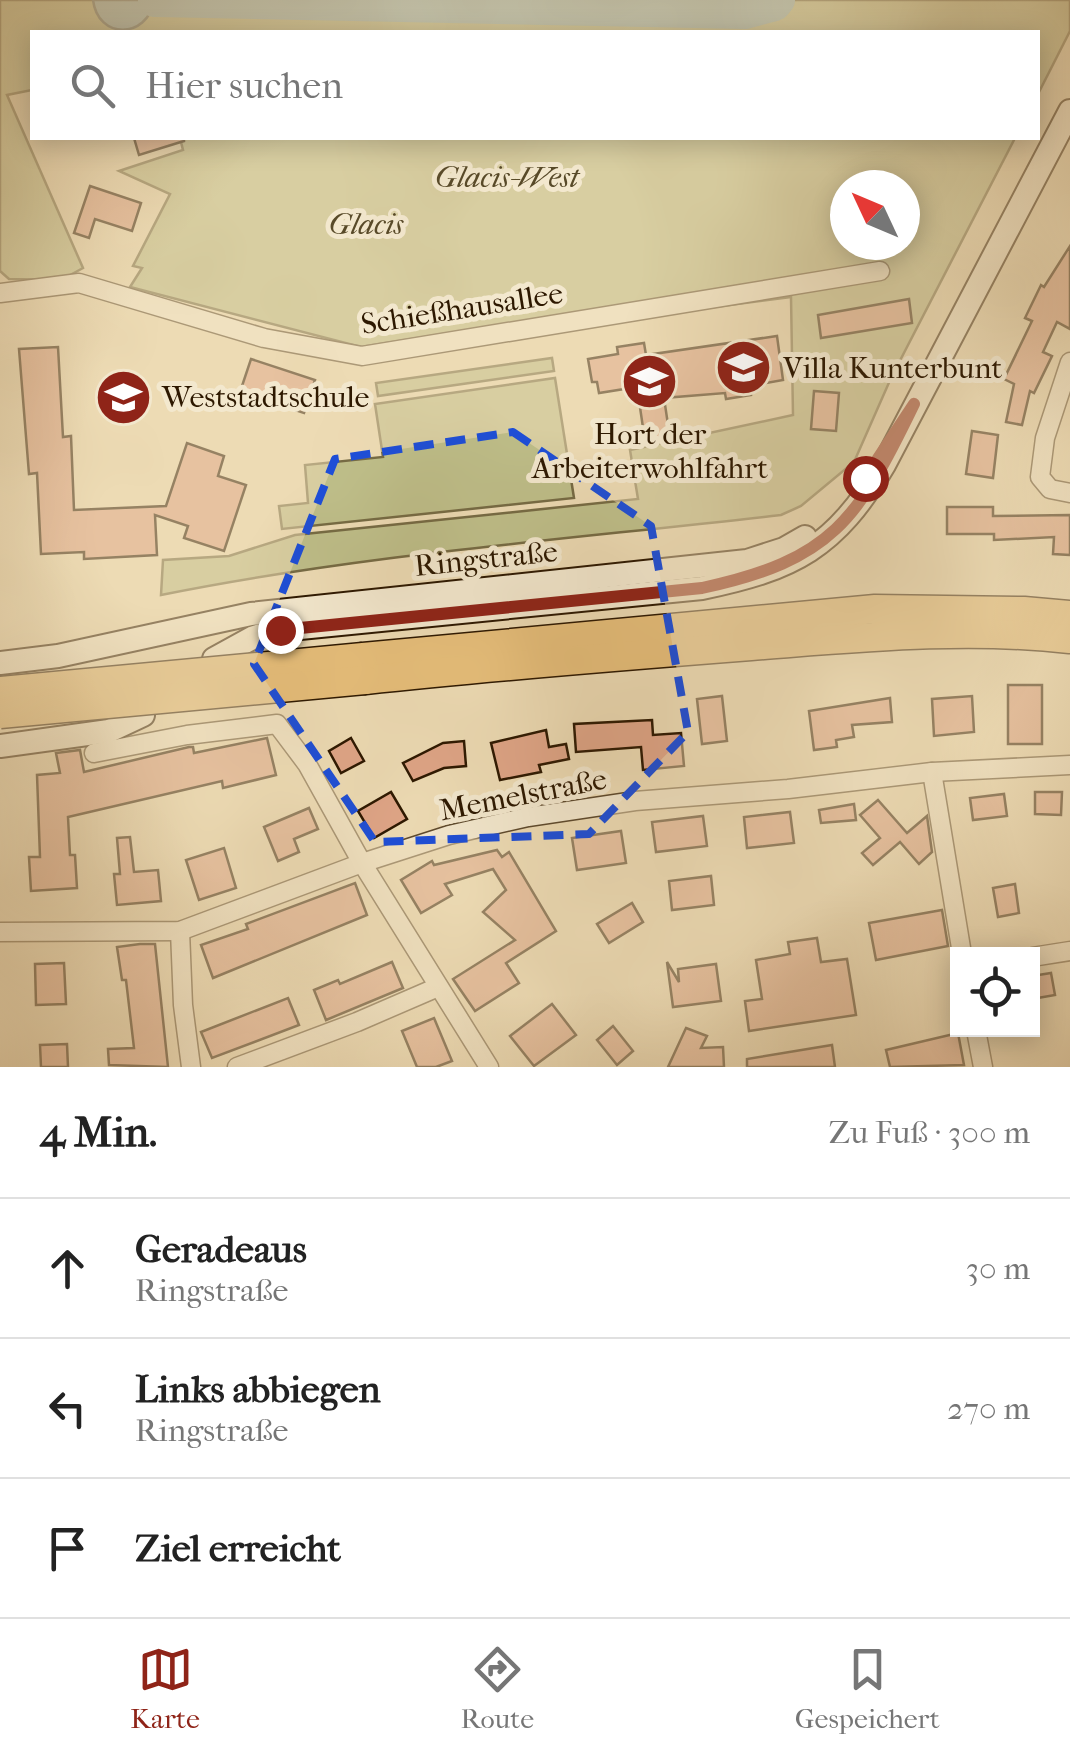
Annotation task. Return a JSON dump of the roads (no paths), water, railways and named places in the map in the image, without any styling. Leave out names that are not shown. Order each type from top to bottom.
[{"type":"highway","points":[[0,714],[876,609],[1070,615]]},
{"type":"highway","points":[[0,691],[508,664],[890,635],[1034,634],[1070,639]]},
{"type":"main road","name":"Ringstraße","points":[[214,659],[254,636],[280,630],[702,588],[747,579],[786,565],[814,548],[863,499],[1070,111]]},
{"type":"main road","name":"Ringstraße","points":[[0,662],[58,656],[251,614],[747,561],[799,542],[828,518],[865,478],[914,404]]},
{"type":"main road","points":[[0,746],[109,731],[143,715]]},
{"type":"street","name":"Schießhausallee","points":[[0,293],[79,283],[264,338],[362,356],[880,270]]},
{"type":"street","points":[[1070,362],[1044,438],[1040,477],[1044,486],[1070,493]]},
{"type":"street","points":[[94,753],[186,735],[278,724],[307,764],[362,863],[489,1067]]},
{"type":"street","name":"Memelstraße","points":[[0,932],[180,931],[362,863],[450,835],[528,817],[636,801],[932,772],[1070,764]]},
{"type":"street","points":[[932,772],[961,947]]},
{"type":"street","points":[[180,931],[182,1005],[191,1067]]},
{"type":"street","points":[[1040,956],[1070,951]]},
{"type":"street","points":[[237,1067],[438,987]]},
{"type":"street","points":[[977,1037],[983,1067]]},
{"type":"water","points":[[93,0],[154,1],[142,22],[123,30],[104,22]]},
{"type":"waterway","points":[[154,1],[745,13],[775,5],[779,0]]},
{"type":"place","name":"Villa Kunterbunt","points":[[744,368]]},
{"type":"place","name":"Hort der Arbeiterwohlfahrt","points":[[650,381]]},
{"type":"place","name":"Weststadtschule","points":[[123,397]]},
{"type":"park label","name":"Glacis-West","points":[[507,177]]},
{"type":"park label","name":"Glacis","points":[[366,224]]}]
